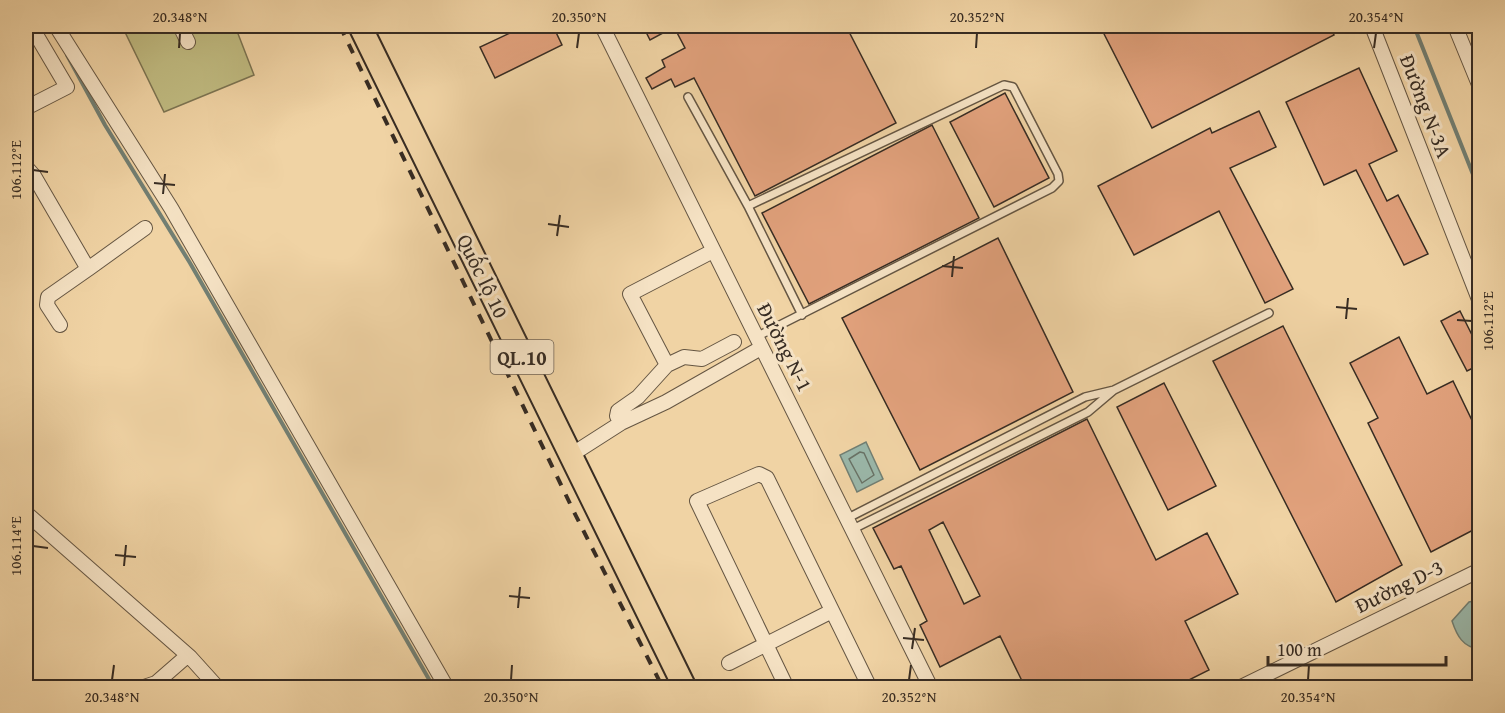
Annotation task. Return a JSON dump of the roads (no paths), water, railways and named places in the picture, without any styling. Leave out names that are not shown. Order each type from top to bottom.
[{"type":"highway","name":"Quốc lộ 10","points":[[360,26],[685,687]]},
{"type":"street","points":[[26,108],[67,87],[31,26]]},
{"type":"street","points":[[56,26],[171,207],[447,687]]},
{"type":"street","points":[[180,26],[188,42]]},
{"type":"street","name":"Đường N-1","points":[[602,26],[931,687]]},
{"type":"street","name":"Đường N-3A","points":[[1372,26],[1479,302]]},
{"type":"street","points":[[1455,26],[1479,87]]},
{"type":"street","points":[[26,166],[88,269]]},
{"type":"street","points":[[60,325],[47,305],[48,297],[145,228]]},
{"type":"street","points":[[667,365],[630,294],[713,250]]},
{"type":"street","points":[[621,423],[616,416],[618,411],[638,397],[667,365],[684,357],[702,359],[734,342]]},
{"type":"street","points":[[571,455],[621,423],[666,402],[759,342]]},
{"type":"street","points":[[787,687],[697,501],[755,475],[765,476],[870,687]]},
{"type":"street","points":[[26,513],[188,656],[218,687]]},
{"type":"street","name":"Đường D-3","points":[[1239,687],[1479,570]]},
{"type":"street","points":[[729,663],[832,611]]},
{"type":"street","points":[[141,687],[156,683],[188,656]]},
{"type":"lane","points":[[748,206],[1004,84],[1013,87],[1058,174],[1059,181],[1052,188],[802,315],[759,342]]},
{"type":"lane","points":[[688,97],[748,206],[802,315]]},
{"type":"lane","points":[[851,523],[1085,397],[1114,390],[1269,313]]},
{"type":"lane","points":[[851,523],[1088,412],[1114,390]]},
{"type":"water","points":[[866,442],[883,479],[857,492],[840,455]]},
{"type":"water","points":[[1480,600],[1479,649],[1461,640],[1452,621],[1469,602]]},
{"type":"waterway","points":[[1414,26],[1480,192]]},
{"type":"waterway","points":[[67,55],[105,125],[190,263],[434,688]]},
{"type":"railway","points":[[340,26],[576,516],[663,688]]}]
